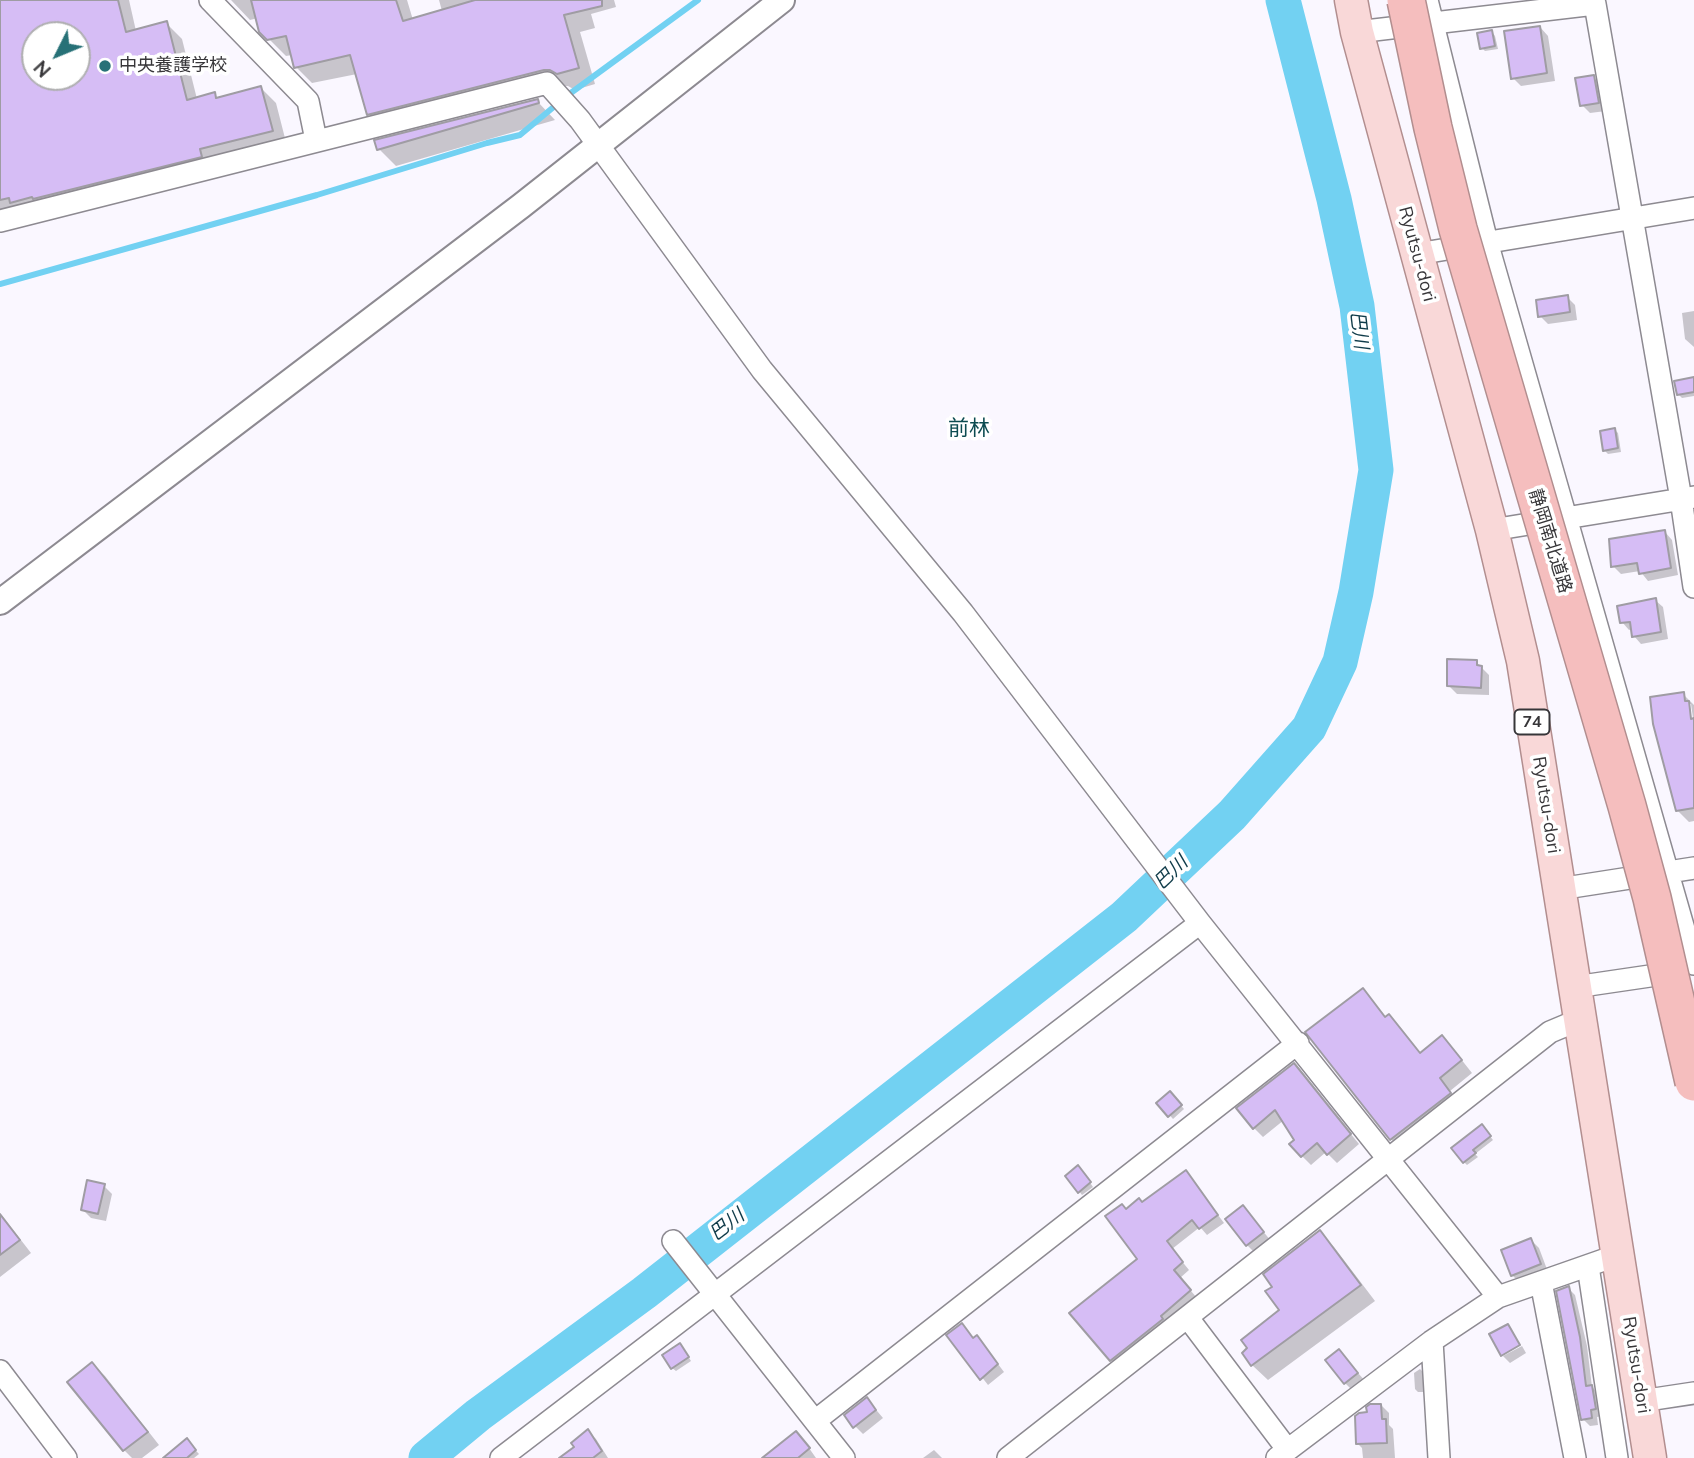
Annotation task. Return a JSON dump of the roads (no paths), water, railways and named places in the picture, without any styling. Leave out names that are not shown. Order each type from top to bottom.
[{"type":"highway","name":"静岡南北道路","points":[[1418,8],[1469,226],[1633,791],[1694,1035]]},
{"type":"highway","name":"静岡南北道路","points":[[1418,8],[1433,128],[1458,229],[1627,806],[1652,898],[1694,1082]]},
{"type":"main road","name":"Ryutsu-dori","points":[[1351,0],[1357,32],[1492,530],[1522,661],[1650,1458]]},
{"type":"street","points":[[210,0],[308,101],[316,140]]},
{"type":"street","points":[[0,603],[380,314],[782,0]]},
{"type":"street","points":[[1357,32],[1418,8],[1427,0]]},
{"type":"street","points":[[1418,8],[1595,4],[1632,218],[1688,498],[1694,587]]},
{"type":"street","points":[[1418,8],[1694,964]]},
{"type":"street","points":[[0,221],[547,83],[580,120],[762,370],[963,613],[1200,923],[1498,1297]]},
{"type":"street","points":[[1417,254],[1694,208]]},
{"type":"street","points":[[1492,530],[1688,498]]},
{"type":"street","points":[[1559,889],[1694,868]]},
{"type":"street","points":[[501,1458],[1200,923]]},
{"type":"street","points":[[1575,987],[1694,970]]},
{"type":"street","points":[[1008,1458],[1550,1032],[1581,1019]]},
{"type":"street","points":[[815,1421],[1298,1043]]},
{"type":"street","points":[[673,1241],[844,1458]]},
{"type":"street","points":[[1188,1318],[1290,1451],[1432,1341],[1498,1297],[1618,1255]]},
{"type":"street","points":[[1588,1266],[1617,1458]]},
{"type":"street","points":[[1541,1282],[1575,1458]]},
{"type":"street","points":[[1432,1341],[1438,1458]]},
{"type":"street","points":[[0,1372],[66,1458]]},
{"type":"street","points":[[1641,1401],[1694,1393]]},
{"type":"waterway","points":[[0,284],[520,135],[568,95],[698,0]]},
{"type":"waterway","name":"巴川","points":[[426,1458],[478,1415],[644,1293],[1124,917],[1232,815],[1309,728],[1340,662],[1356,592],[1376,470],[1357,306],[1334,199],[1283,0]]},
{"type":"place","name":"中央養護学校","points":[[105,66]]},
{"type":"district","name":"前林","points":[[969,429]]}]
